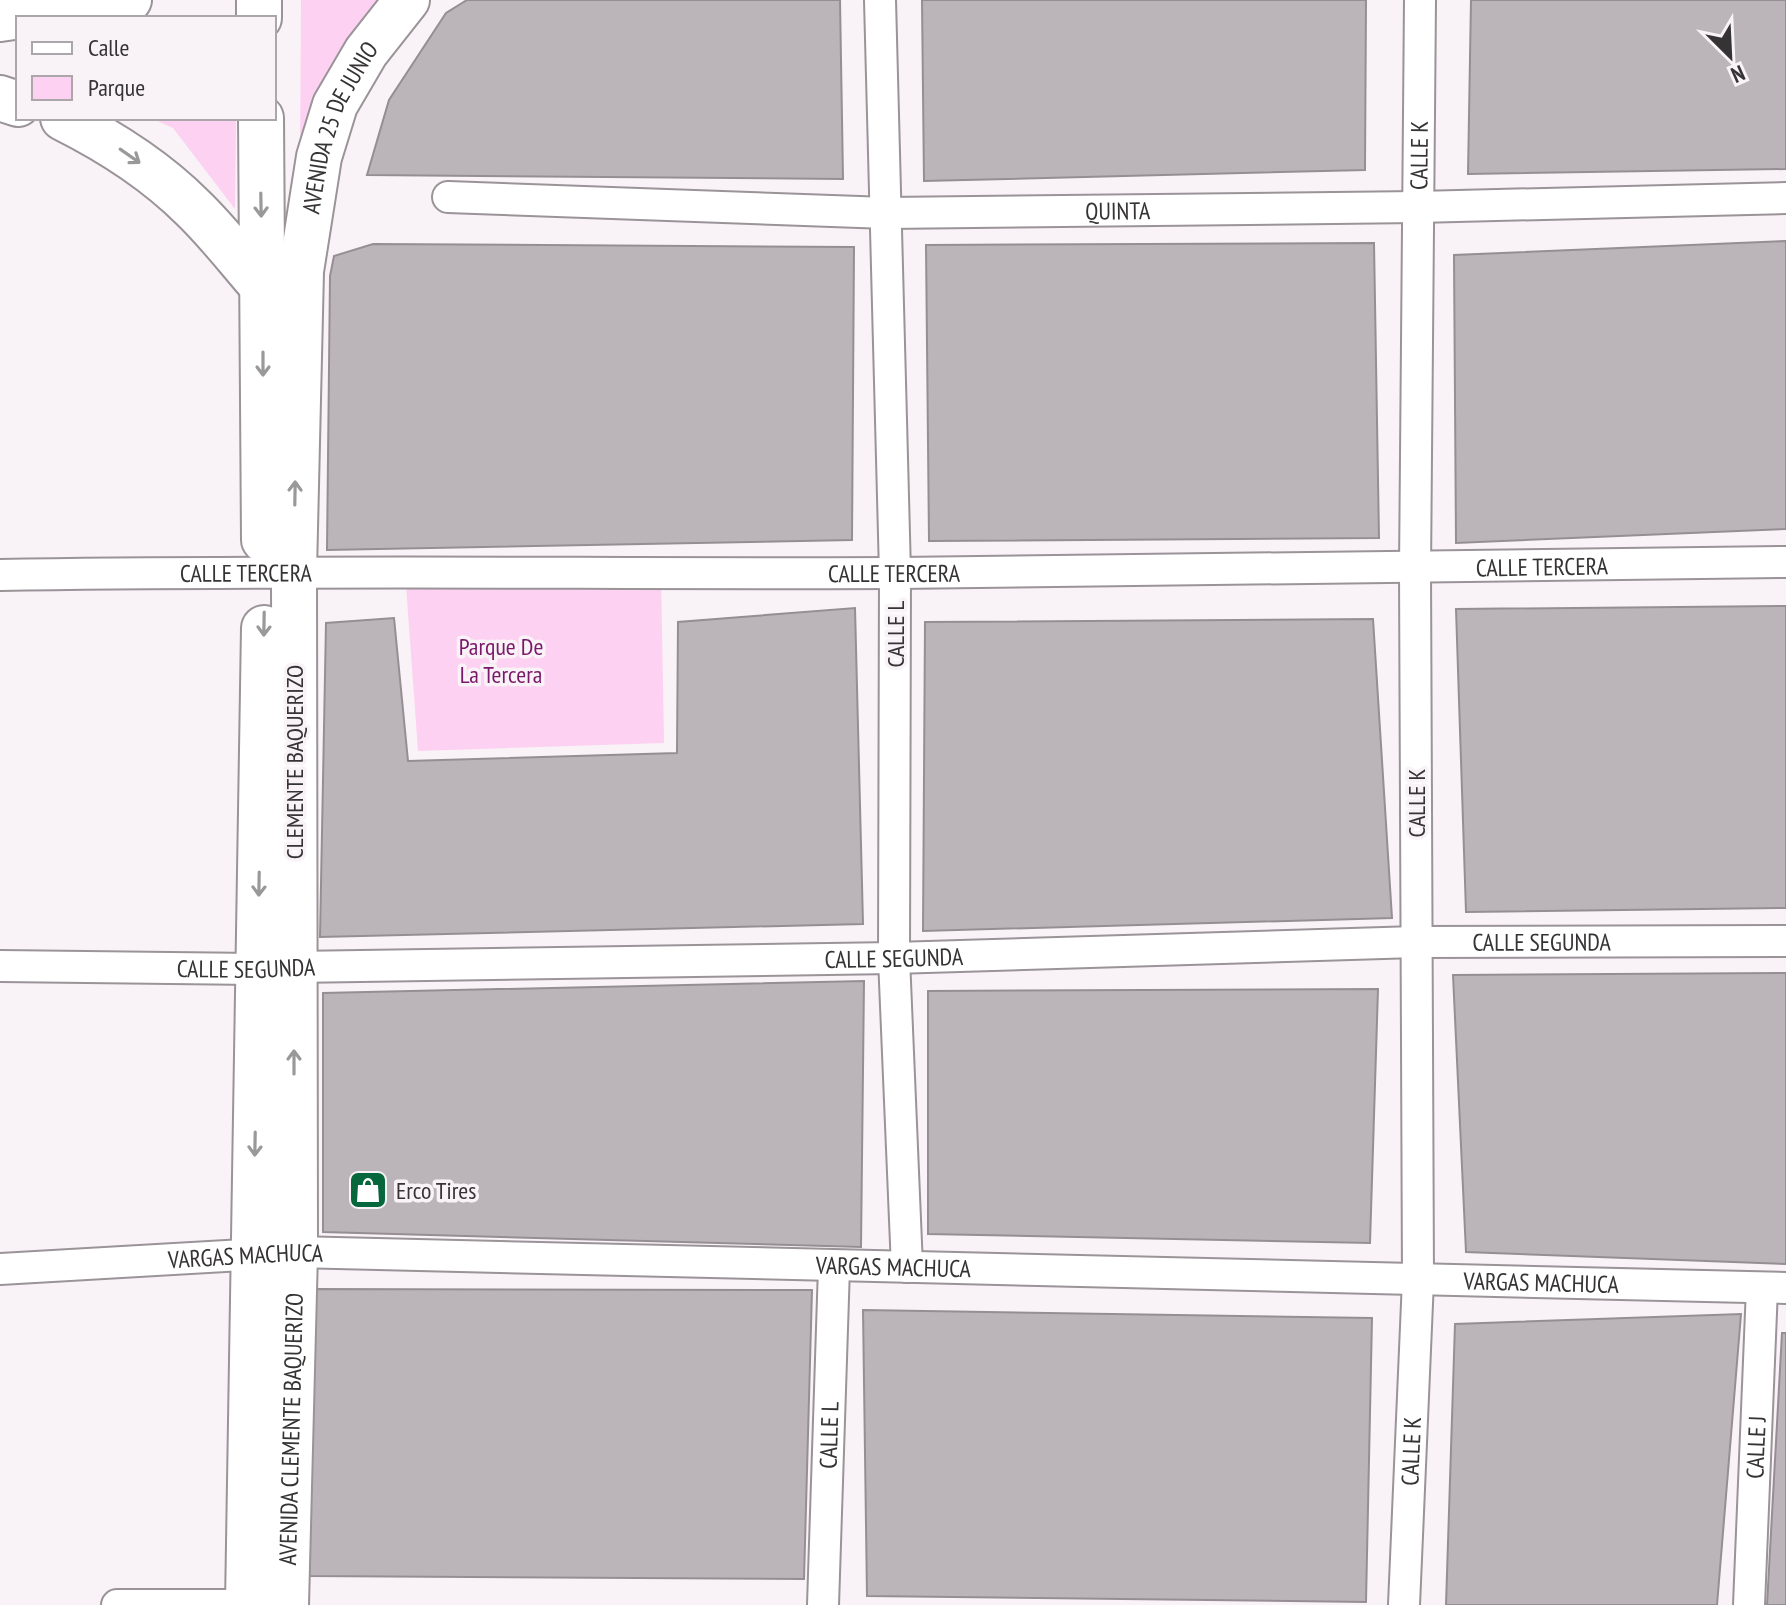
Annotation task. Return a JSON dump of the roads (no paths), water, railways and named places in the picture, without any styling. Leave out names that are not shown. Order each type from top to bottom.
[{"type":"main road","points":[[20,16],[129,0]]},
{"type":"main road","name":"AVENIDA 25 DE JUNIO","points":[[282,278],[335,105],[366,52],[407,0]]},
{"type":"main road","points":[[67,120],[101,137],[147,169],[282,278]]},
{"type":"main road","points":[[261,123],[282,278]]},
{"type":"main road","name":"CLEMENTE BAQUERIZO","points":[[274,1254],[282,278]]},
{"type":"main road","points":[[248,1605],[274,1254]]},
{"type":"main road","name":"AVENIDA CLEMENTE BAQUERIZO","points":[[274,1254],[286,1605]]},
{"type":"street","name":"CALLE L","points":[[880,0],[895,573],[894,958],[907,1267]]},
{"type":"street","name":"CALLE K","points":[[1404,1605],[1418,1280],[1415,570],[1420,0]]},
{"type":"street","name":"QUINTA","points":[[448,197],[887,213],[1418,207],[1786,198]]},
{"type":"street","name":"CALLE TERCERA","points":[[0,575],[279,571],[895,573],[1415,570],[1786,562]]},
{"type":"street","name":"CALLE SEGUNDA","points":[[0,966],[276,968],[894,958],[1416,942],[1786,941]]},
{"type":"street","name":"VARGAS MACHUCA","points":[[0,1269],[274,1254],[1774,1288]]},
{"type":"street","name":"CALLE L","points":[[823,1605],[834,1267]]},
{"type":"street","name":"CALLE J","points":[[1749,1605],[1774,1288]]},
{"type":"street","points":[[117,1605],[257,1605]]},
{"type":"place","name":"Erco Tires","points":[[368,1190]]},
{"type":"park label","name":"Parque De La Tercera","points":[[501,660]]}]
